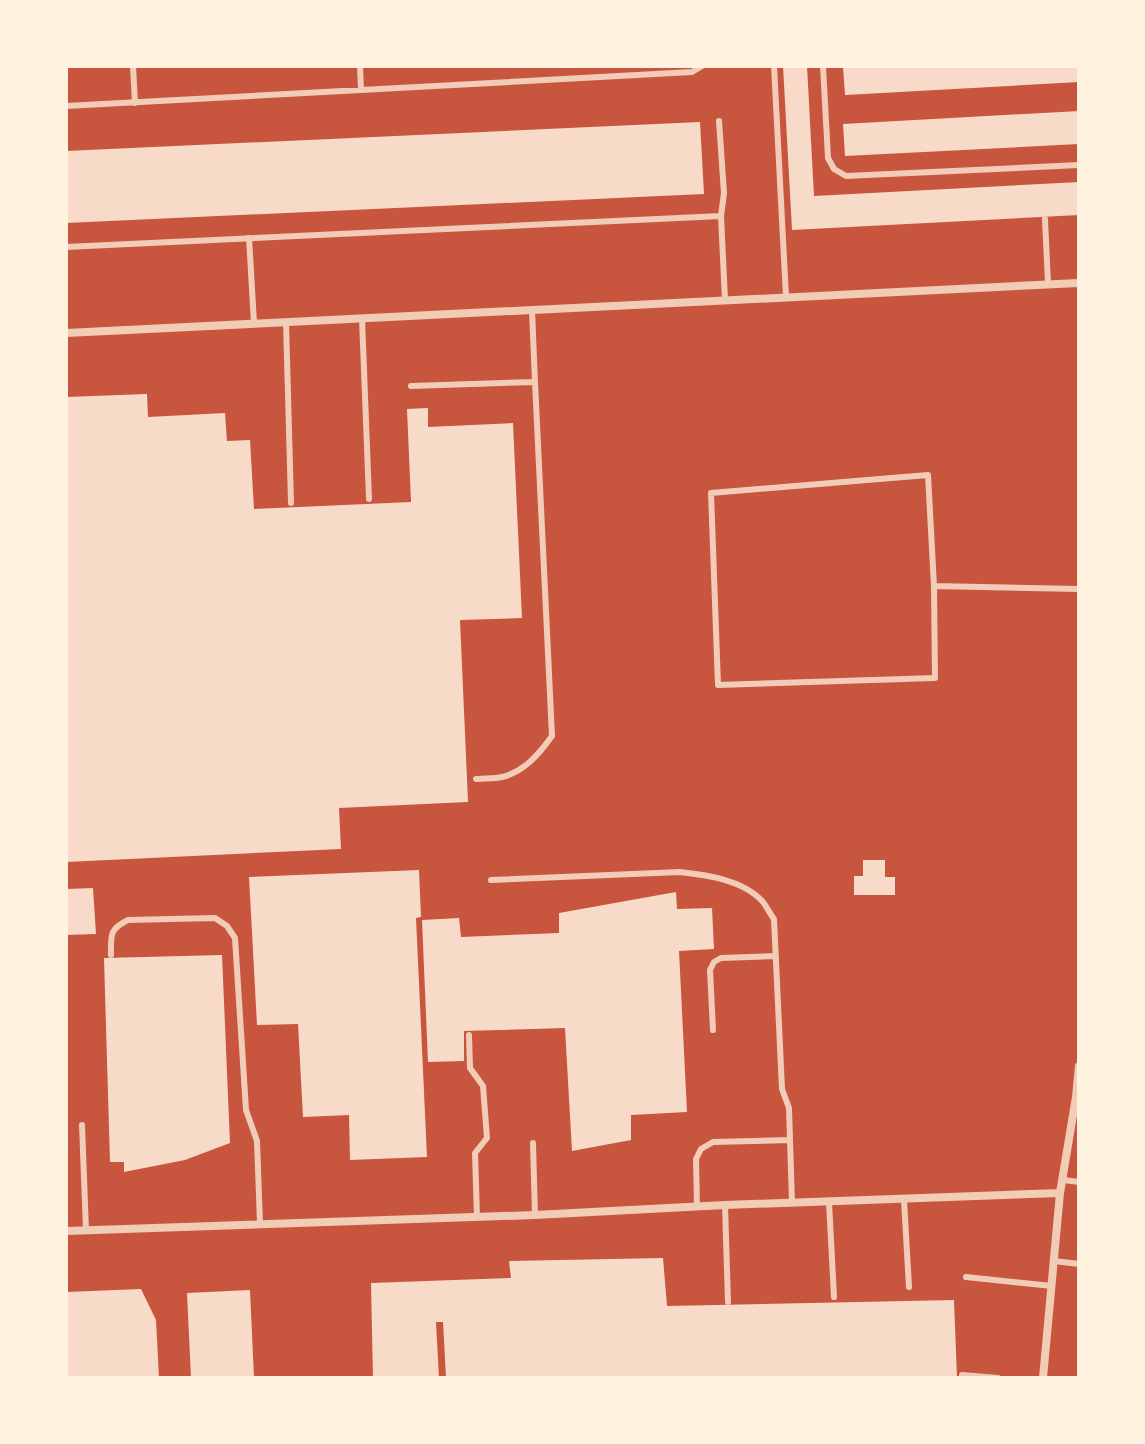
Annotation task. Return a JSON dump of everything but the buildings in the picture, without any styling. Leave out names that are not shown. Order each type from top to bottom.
[{"type":"street","points":[[66,333],[1079,283]]},
{"type":"street","points":[[1043,1378],[1060,1193],[1078,1098],[1079,1066]]},
{"type":"street","points":[[66,1231],[1060,1193]]},
{"type":"lane","points":[[133,66],[135,103]]},
{"type":"lane","points":[[360,66],[361,90]]},
{"type":"lane","points":[[66,106],[692,72],[702,66]]},
{"type":"lane","points":[[774,66],[786,297]]},
{"type":"lane","points":[[823,66],[828,158],[834,169],[846,176],[1079,165]]},
{"type":"lane","points":[[719,121],[724,193],[721,216],[725,300]]},
{"type":"lane","points":[[66,247],[721,216]]},
{"type":"lane","points":[[1045,219],[1048,284]]},
{"type":"lane","points":[[249,238],[254,323]]},
{"type":"lane","points":[[476,779],[502,777],[523,768],[552,736],[532,310]]},
{"type":"lane","points":[[362,318],[369,499]]},
{"type":"lane","points":[[286,322],[291,503]]},
{"type":"lane","points":[[411,386],[535,382]]},
{"type":"lane","points":[[928,475],[934,586],[935,678],[718,685],[711,493],[928,475]]},
{"type":"lane","points":[[934,586],[1079,589]]},
{"type":"lane","points":[[491,880],[680,872],[702,874],[736,884],[751,891],[764,903],[774,919],[782,1089],[789,1108],[792,1203]]},
{"type":"lane","points":[[111,955],[111,935],[117,926],[128,920],[215,918],[227,926],[235,938],[246,1110],[257,1141],[260,1224]]},
{"type":"lane","points":[[713,1030],[710,970],[714,962],[721,958],[776,956]]},
{"type":"lane","points":[[469,1035],[470,1068],[483,1086],[487,1138],[475,1153],[477,1217]]},
{"type":"lane","points":[[82,1125],[86,1230]]},
{"type":"lane","points":[[697,1207],[696,1159],[701,1149],[713,1142],[790,1140]]},
{"type":"lane","points":[[533,1143],[535,1215]]},
{"type":"lane","points":[[1063,1180],[1079,1182]]},
{"type":"lane","points":[[904,1200],[909,1287]]},
{"type":"lane","points":[[829,1202],[834,1297]]},
{"type":"lane","points":[[725,1205],[728,1302]]},
{"type":"lane","points":[[1054,1261],[1079,1264]]},
{"type":"lane","points":[[966,1277],[1052,1286]]},
{"type":"lane","points":[[962,1375],[998,1378]]}]
